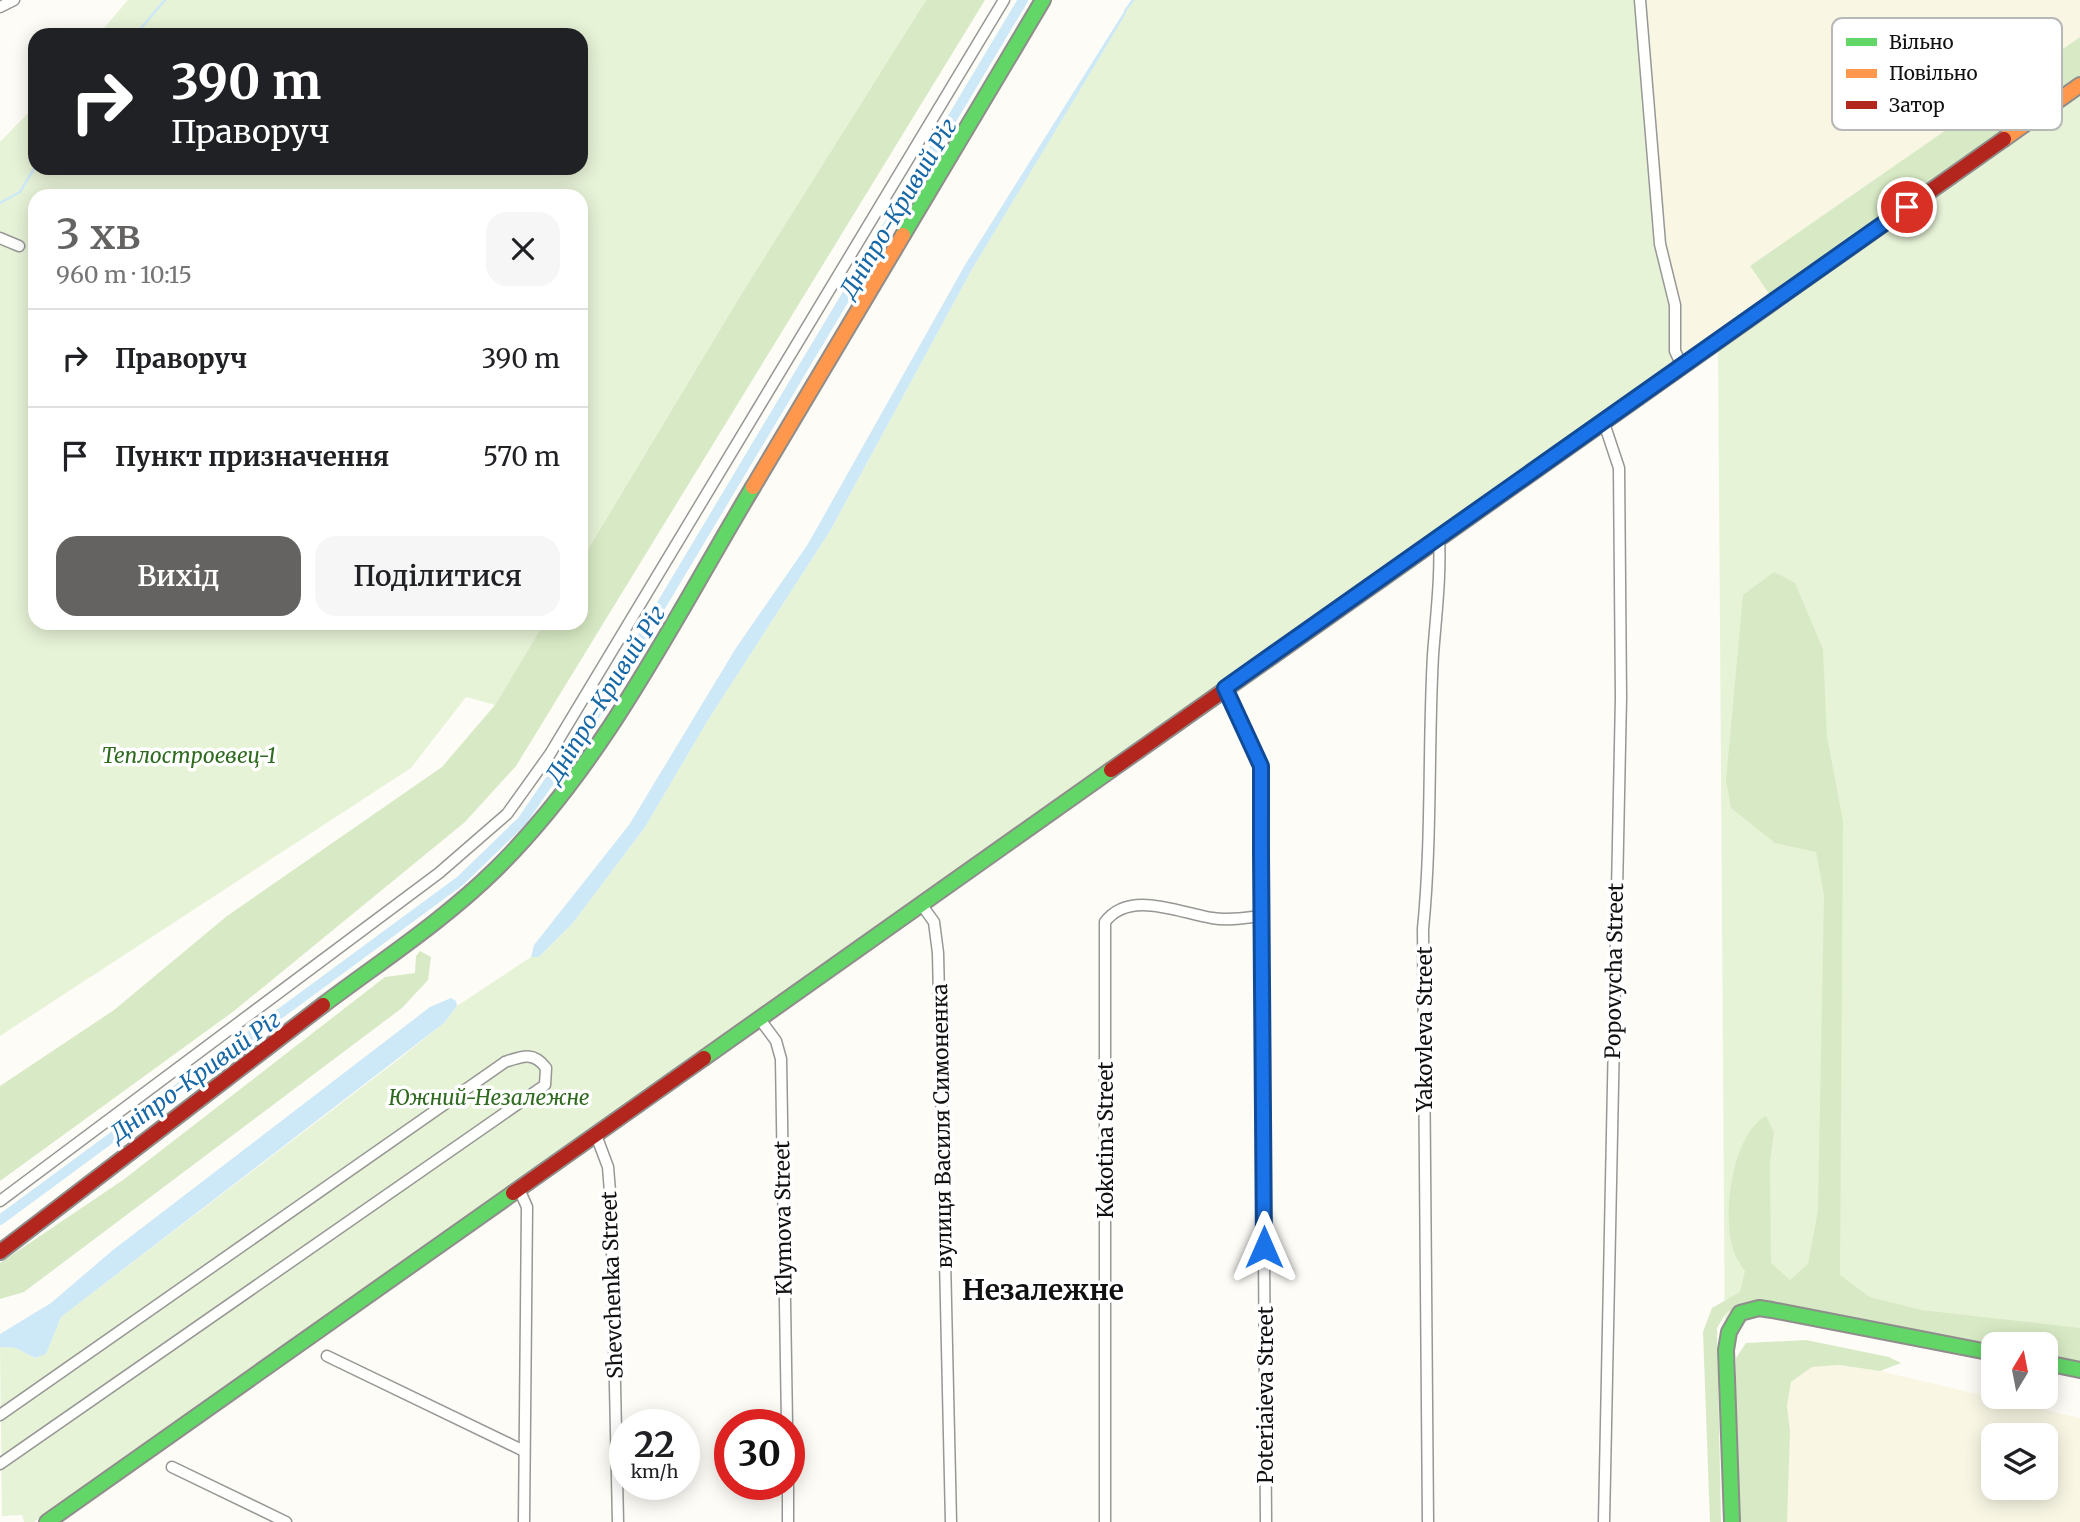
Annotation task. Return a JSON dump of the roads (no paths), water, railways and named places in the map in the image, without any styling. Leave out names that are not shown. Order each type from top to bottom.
[{"type":"street","points":[[0,7],[14,0]]},
{"type":"street","points":[[0,1201],[439,873],[507,814],[583,701],[1004,0]]},
{"type":"street","points":[[0,1252],[58,1205],[471,892],[516,852],[554,807],[595,749],[632,689],[1043,0]]},
{"type":"street","points":[[1640,0],[1660,244],[1675,305],[1675,351],[1682,366]]},
{"type":"street","points":[[2062,98],[2080,85]]},
{"type":"street","points":[[47,1522],[2016,130]]},
{"type":"street","points":[[0,237],[19,246]]},
{"type":"street","name":"Popovycha Street","points":[[1604,423],[1619,468],[1621,697],[1604,1522]]},
{"type":"street","name":"Yakovleva Street","points":[[1428,1522],[1423,929],[1430,865],[1433,655],[1441,578],[1439,537]]},
{"type":"street","name":"Poteriaieva Street","points":[[1225,688],[1261,766],[1266,1522]]},
{"type":"street","name":"вулиця Василя Симоненка","points":[[921,904],[934,922],[938,953],[951,1522]]},
{"type":"street","name":"Kokotina Street","points":[[1105,1522],[1105,922],[1121,909],[1146,905],[1213,918],[1261,916]]},
{"type":"street","name":"Klymova Street","points":[[759,1018],[776,1041],[780,1059],[787,1409]]},
{"type":"street","points":[[0,1415],[505,1062],[526,1055],[534,1056],[546,1068],[545,1085],[0,1464]]},
{"type":"street","name":"Shevchenka Street","points":[[596,1135],[608,1167],[611,1204],[618,1522]]},
{"type":"street","points":[[519,1189],[527,1208],[524,1522]]},
{"type":"street","points":[[1732,1522],[1726,1350],[1729,1332],[1740,1313],[1759,1308],[1772,1310],[1981,1351]]},
{"type":"street","points":[[327,1356],[524,1451]]},
{"type":"street","points":[[2058,1365],[2080,1370]]},
{"type":"street","points":[[172,1467],[286,1522]]},
{"type":"street","points":[[788,1500],[788,1522]]},
{"type":"water","points":[[1127,7],[1125,15],[971,271],[830,531],[708,720],[645,827],[572,924],[539,957],[531,957],[534,945],[629,825],[736,648],[808,544],[965,265]]},
{"type":"water","points":[[451,998],[456,1001],[457,1006],[444,1023],[61,1317],[46,1354],[35,1358],[16,1348],[0,1347],[0,1334],[51,1303],[113,1250],[430,1007]]},
{"type":"waterway","points":[[141,28],[165,0]]},
{"type":"waterway","name":"Дніпро-Кривий Ріг","points":[[0,1220],[460,881],[522,821],[601,706],[1023,0]]},
{"type":"waterway","points":[[1125,11],[1133,0]]},
{"type":"waterway","points":[[0,203],[20,192],[30,175]]},
{"type":"district","name":"Незалежне","points":[[1043,1290]]},
{"type":"park label","name":"Теплостроевец-1","points":[[189,755]]},
{"type":"park label","name":"Южний-Незалежне","points":[[489,1097]]}]
